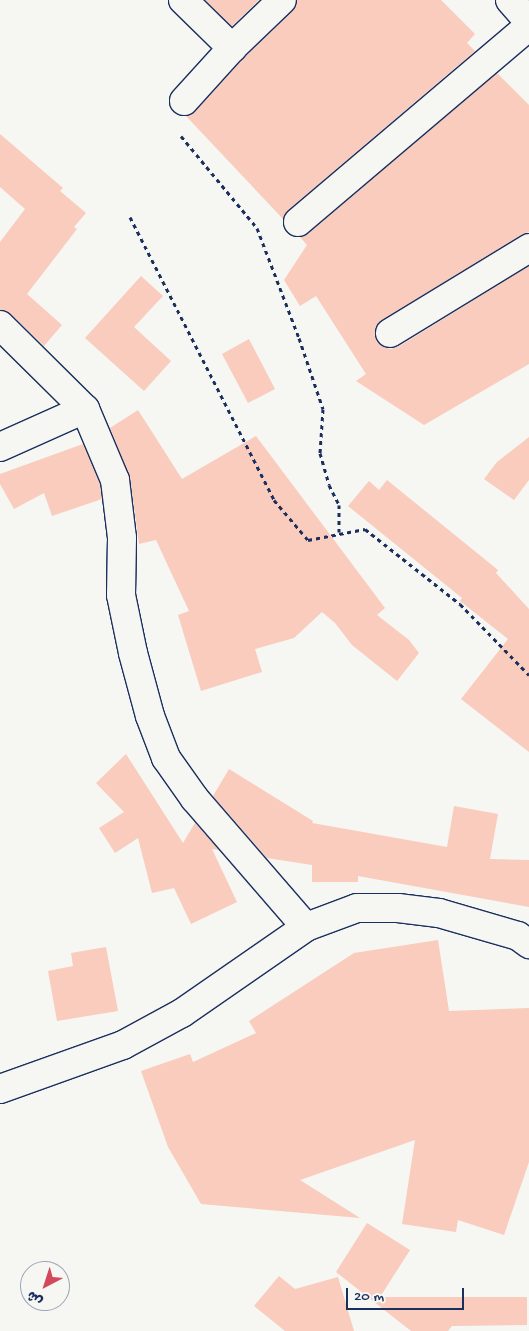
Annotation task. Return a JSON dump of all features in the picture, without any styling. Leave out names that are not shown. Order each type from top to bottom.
[{"type":"street","points":[[183,0],[232,48]]},
{"type":"street","points":[[184,100],[232,48],[282,0]]},
{"type":"street","points":[[298,222],[529,24],[510,0]]},
{"type":"street","points":[[390,334],[529,248]]},
{"type":"street","points":[[0,325],[86,409],[115,480],[122,538],[122,594],[133,653],[157,738],[166,758],[195,799],[306,927]]},
{"type":"street","points":[[0,447],[86,409]]},
{"type":"street","points":[[0,1089],[123,1045],[182,1013],[306,927],[357,908],[398,908],[439,913],[518,936],[529,944]]},
{"type":"path","points":[[184,100],[166,117],[257,228],[299,338],[323,409],[320,453],[329,485],[339,505],[339,532]]},
{"type":"path","points":[[130,217],[274,500],[308,540],[339,532],[365,529],[460,604],[529,675]]},
{"type":"building","points":[[205,0],[259,0],[232,26]]},
{"type":"building","points":[[297,0],[441,0],[475,34],[467,43],[475,51],[288,210],[283,219],[186,116],[196,111],[243,59],[293,11]]},
{"type":"building","points":[[497,73],[529,105],[529,232],[521,235],[382,320],[376,326],[374,334],[377,342],[383,347],[391,349],[398,347],[529,266],[529,364],[424,425],[356,381],[366,374],[316,296],[300,306],[284,280],[307,245],[300,237],[308,234]]},
{"type":"building","points":[[0,134],[63,188],[60,191],[86,213],[74,227],[77,229],[27,294],[62,325],[44,346],[11,314],[0,310],[0,242],[25,209],[0,187]]},
{"type":"building","points":[[141,276],[163,296],[134,327],[171,361],[144,391],[85,338]]},
{"type":"building","points":[[249,339],[275,389],[248,403],[222,354]]},
{"type":"building","points":[[138,410],[182,479],[256,436],[385,608],[377,615],[409,640],[419,653],[397,681],[352,645],[335,623],[322,612],[294,638],[255,649],[262,672],[201,691],[178,615],[189,611],[156,540],[139,544],[130,478],[110,428]]},
{"type":"building","points":[[529,437],[529,480],[514,500],[484,479],[497,462]]},
{"type":"building","points":[[83,444],[100,484],[102,499],[52,516],[44,493],[14,509],[0,484],[0,474]]},
{"type":"building","points":[[387,480],[498,570],[496,573],[529,609],[529,752],[461,699],[508,639],[460,601],[462,598],[348,506],[369,481],[379,490]]},
{"type":"building","points":[[126,754],[183,843],[195,823],[219,850],[212,849],[237,902],[191,924],[174,888],[152,893],[138,838],[115,853],[99,828],[124,812],[96,783]]},
{"type":"building","points":[[229,769],[313,821],[312,823],[447,847],[454,806],[498,814],[490,859],[529,860],[529,907],[358,876],[358,882],[312,882],[312,865],[267,858],[213,796]]},
{"type":"building","points":[[438,940],[449,1011],[529,1008],[529,1162],[504,1235],[458,1220],[456,1232],[402,1224],[415,1140],[300,1180],[360,1218],[201,1204],[168,1147],[141,1071],[190,1054],[193,1062],[256,1033],[249,1021],[354,953]]},
{"type":"building","points":[[106,947],[118,1011],[57,1021],[48,971],[73,966],[71,953]]},
{"type":"building","points":[[367,1223],[410,1250],[380,1297],[527,1297],[527,1325],[452,1326],[448,1331],[411,1331],[336,1272]]},
{"type":"building","points":[[279,1276],[295,1289],[338,1277],[354,1331],[285,1331],[254,1306]]}]
